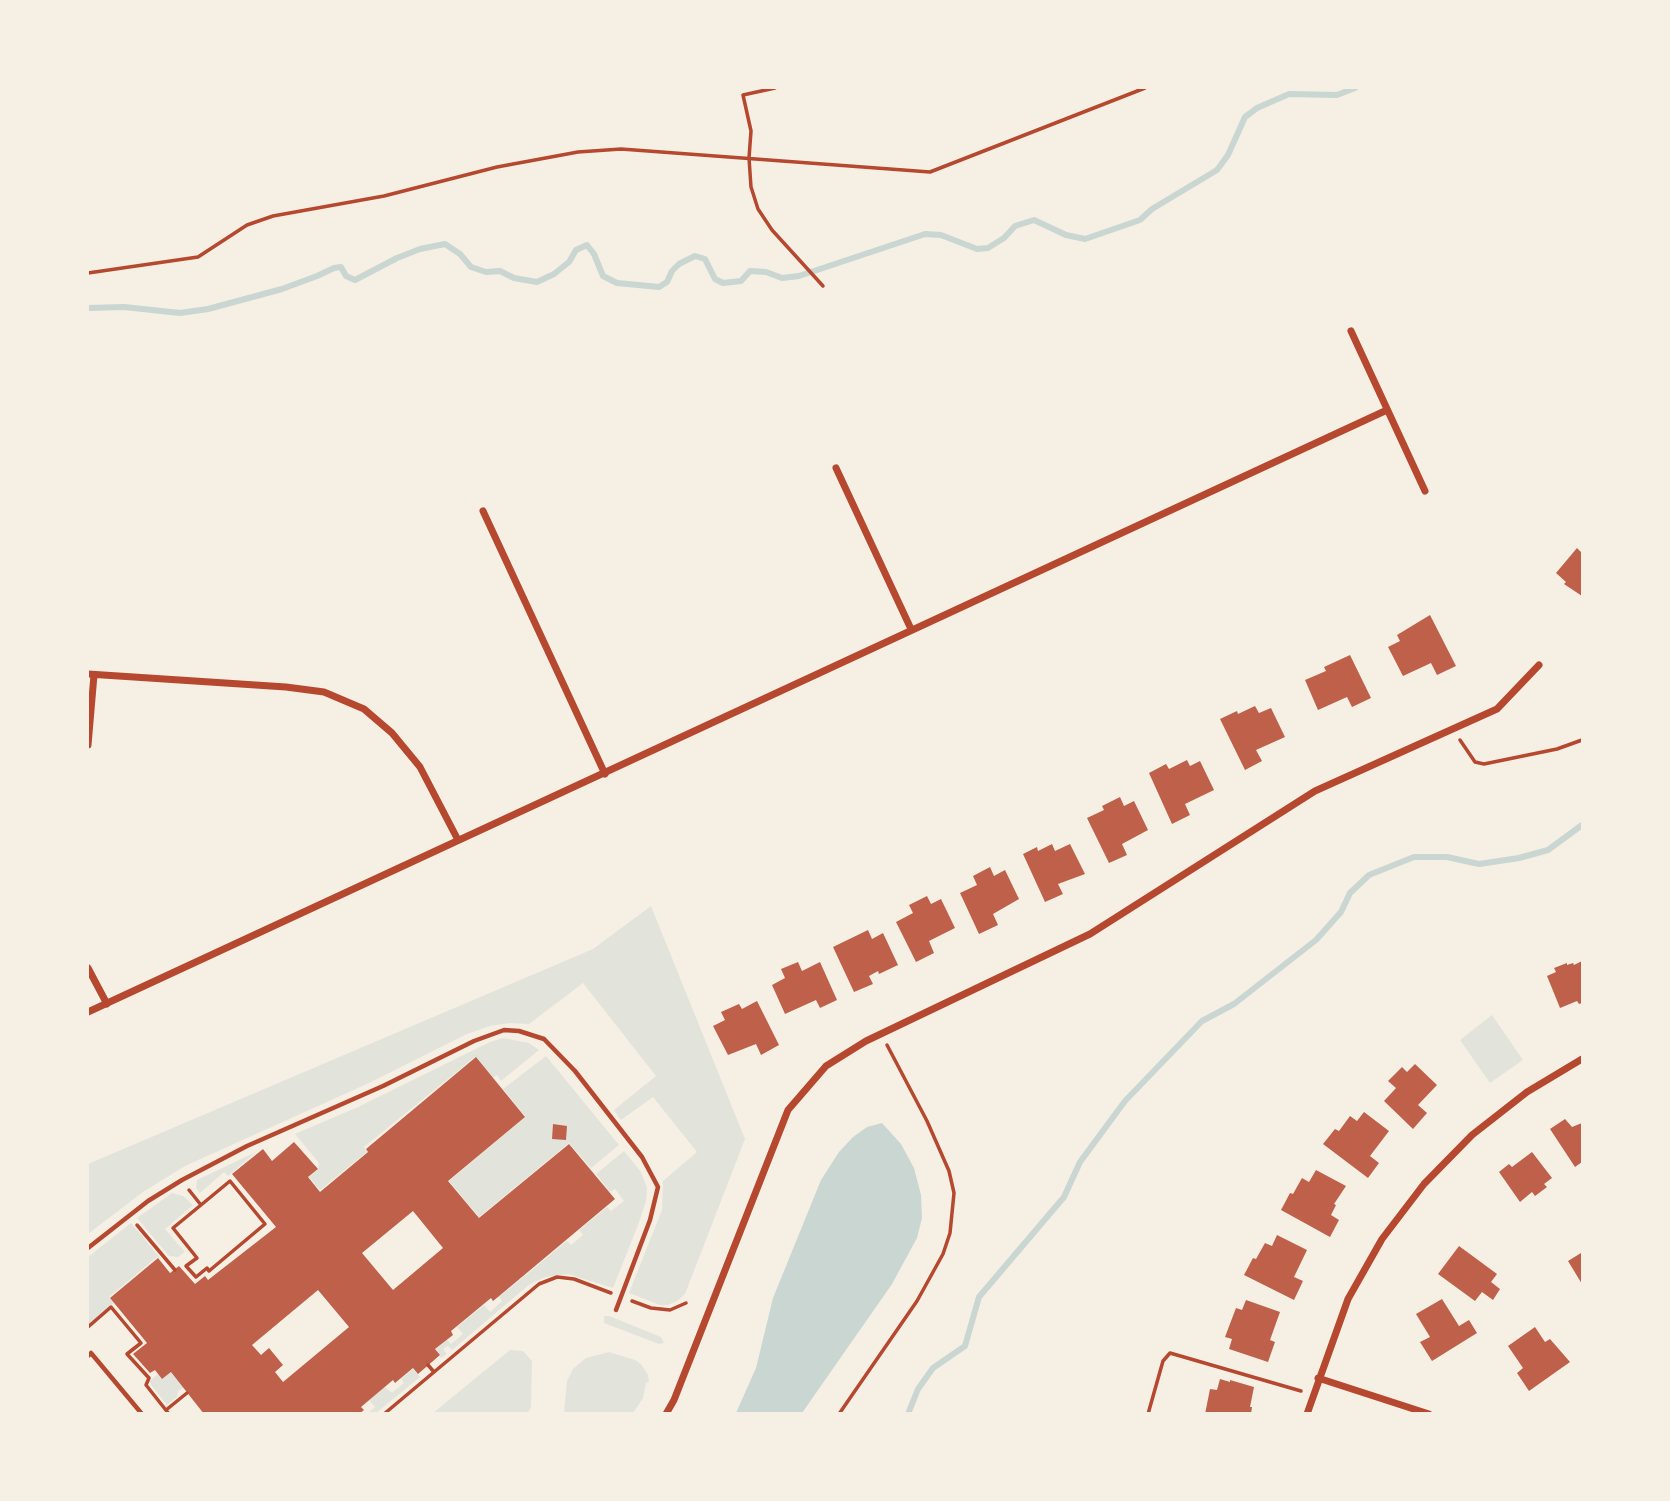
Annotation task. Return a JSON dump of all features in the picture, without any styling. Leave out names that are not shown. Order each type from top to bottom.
[{"type":"street","points":[[1351,331],[1425,491]]},
{"type":"street","points":[[88,1012],[1387,410]]},
{"type":"street","points":[[835,468],[911,629]]},
{"type":"street","points":[[483,511],[605,774]]},
{"type":"street","points":[[666,1413],[674,1400],[788,1110],[826,1066],[881,1034],[1090,934],[1315,791],[1497,709],[1539,665]]},
{"type":"street","points":[[88,745],[91,674],[324,692],[364,709],[392,733],[420,767],[458,839]]},
{"type":"street","points":[[88,968],[107,1004]]},
{"type":"street","points":[[1307,1413],[1348,1299],[1382,1240],[1424,1184],[1472,1135],[1527,1092],[1583,1059]]},
{"type":"street","points":[[1318,1378],[1429,1413]]},
{"type":"lane","points":[[88,1248],[129,1215],[182,1180],[247,1146],[383,1086],[474,1041],[503,1030],[519,1031],[544,1039],[575,1071],[642,1157],[658,1187],[650,1220],[616,1310]]},
{"type":"lane","points":[[88,1356],[91,1353],[142,1413]]},
{"type":"path","points":[[775,88],[743,94],[751,131],[751,187],[758,209],[772,229],[823,286]]},
{"type":"path","points":[[88,273],[198,257],[247,225],[273,216],[384,196],[538,158],[578,152],[621,149],[930,172],[1145,88]]},
{"type":"path","points":[[1455,729],[1475,762],[1484,764],[1557,750],[1583,740]]},
{"type":"path","points":[[839,1413],[917,1301],[943,1254],[950,1233],[954,1193],[948,1171],[927,1121],[881,1034]]},
{"type":"path","points":[[182,1180],[201,1205]]},
{"type":"path","points":[[230,1181],[265,1224],[209,1271],[207,1268],[196,1277],[187,1266],[197,1258],[173,1228],[201,1205],[230,1181]]},
{"type":"path","points":[[129,1215],[175,1269]]},
{"type":"path","points":[[384,1413],[539,1284],[557,1278],[573,1279],[651,1308],[670,1310],[686,1303]]},
{"type":"path","points":[[88,1327],[111,1307],[141,1343],[127,1353],[149,1378],[146,1385],[167,1412],[187,1393]]},
{"type":"path","points":[[1148,1413],[1163,1361],[1170,1353],[1313,1395]]},
{"type":"path","points":[[428,1365],[433,1372]]},
{"type":"shaded area","points":[[651,906],[745,1139],[685,1294],[677,1301],[660,1305],[629,1293],[662,1210],[663,1181],[697,1152],[653,1097],[621,1120],[614,1110],[656,1076],[583,983],[529,1024],[490,1026],[467,1034],[369,1083],[185,1166],[143,1192],[88,1234],[88,1164],[593,949]]},
{"type":"shaded area","points":[[1492,1015],[1523,1060],[1490,1083],[1460,1040]]},
{"type":"shaded area","points":[[503,1038],[529,1043],[539,1050],[501,1081],[497,1075],[493,1078],[475,1057],[364,1147],[367,1152],[320,1190],[309,1177],[318,1170],[319,1163],[295,1134]]},
{"type":"shaded area","points":[[546,1056],[619,1145],[591,1168],[569,1143],[479,1217],[449,1181],[524,1118],[503,1089]]},
{"type":"shaded area","points":[[882,1123],[901,1144],[914,1168],[921,1195],[922,1218],[917,1238],[892,1284],[802,1413],[736,1413],[756,1368],[773,1298],[821,1180],[839,1152],[853,1137],[867,1127]]},
{"type":"shaded area","points":[[624,1151],[641,1172],[647,1188],[646,1201],[613,1288],[568,1274],[545,1277],[530,1284],[452,1350],[448,1346],[443,1349],[447,1354],[441,1358],[436,1349],[447,1340],[451,1344],[463,1334],[457,1327],[484,1305],[490,1312],[502,1301],[499,1297],[567,1241],[571,1245],[583,1235],[579,1230],[607,1207],[611,1211],[624,1201],[615,1189],[610,1192],[596,1174]]},
{"type":"shaded area","points":[[256,1152],[228,1176],[224,1172],[200,1193],[196,1188],[197,1180]]},
{"type":"shaded area","points":[[172,1193],[183,1196],[193,1205],[165,1229],[185,1252],[178,1257],[169,1256],[137,1218]]},
{"type":"shaded area","points":[[131,1223],[161,1259],[157,1257],[109,1297],[114,1303],[88,1326],[88,1257]]},
{"type":"shaded area","points":[[604,1316],[661,1337],[664,1343],[659,1344],[604,1323]]},
{"type":"shaded area","points":[[510,1350],[523,1351],[532,1361],[531,1407],[528,1413],[433,1413]]},
{"type":"shaded area","points":[[609,1352],[635,1360],[648,1375],[649,1382],[646,1383],[643,1398],[633,1413],[564,1413],[567,1381],[573,1369],[586,1358]]},
{"type":"shaded area","points":[[413,1369],[420,1377],[376,1413],[368,1413],[375,1407],[369,1400],[385,1387],[392,1393],[404,1383],[401,1379]]},
{"type":"shaded area","points":[[171,1372],[184,1387],[167,1405],[150,1381],[158,1374],[162,1379]]},
{"type":"building","points":[[1577,548],[1582,553],[1582,596],[1564,584],[1566,582],[1556,573]]},
{"type":"building","points":[[1430,615],[1456,666],[1437,675],[1431,663],[1403,676],[1388,647],[1400,641],[1397,635]]},
{"type":"building","points":[[1350,655],[1371,698],[1352,707],[1347,697],[1318,710],[1305,680],[1326,671],[1324,667]]},
{"type":"building","points":[[1255,706],[1259,713],[1271,708],[1285,737],[1256,750],[1262,761],[1245,770],[1220,719]]},
{"type":"building","points":[[1187,760],[1190,766],[1200,761],[1214,790],[1185,804],[1190,815],[1172,824],[1149,773],[1166,764],[1169,769]]},
{"type":"building","points":[[1120,797],[1124,806],[1134,801],[1148,830],[1122,844],[1127,855],[1109,863],[1087,818],[1104,810],[1102,806]]},
{"type":"building","points":[[1052,844],[1055,851],[1070,844],[1085,874],[1058,884],[1063,894],[1045,902],[1023,854]]},
{"type":"building","points":[[990,867],[994,876],[1005,870],[1019,899],[993,914],[998,925],[979,934],[960,893],[977,885],[973,876]]},
{"type":"building","points":[[927,896],[931,904],[941,899],[955,928],[929,941],[934,953],[916,962],[896,922],[913,913],[909,905]]},
{"type":"building","points":[[868,930],[872,939],[883,933],[898,965],[869,976],[873,984],[854,992],[833,947]]},
{"type":"building","points":[[1582,961],[1582,1003],[1577,1001],[1560,1008],[1547,976],[1556,972],[1554,968]]},
{"type":"building","points":[[798,962],[802,971],[820,962],[837,1000],[820,1008],[816,1000],[785,1014],[772,985],[785,978],[781,969]]},
{"type":"building","points":[[757,1001],[779,1045],[761,1055],[756,1044],[728,1055],[713,1026],[725,1020],[721,1012],[739,1004],[742,1009]]},
{"type":"building","points":[[476,1057],[525,1117],[448,1181],[479,1218],[569,1144],[615,1199],[498,1297],[493,1301],[491,1298],[451,1331],[453,1335],[435,1349],[440,1355],[418,1374],[413,1368],[395,1383],[393,1380],[361,1407],[364,1410],[359,1414],[204,1414],[171,1372],[162,1379],[155,1370],[150,1373],[133,1354],[147,1343],[110,1298],[158,1258],[170,1273],[179,1266],[195,1284],[205,1276],[208,1280],[276,1227],[232,1174],[263,1149],[272,1161],[294,1142],[318,1169],[308,1177],[320,1192],[368,1152],[366,1149]],"holes":[[[413,1211],[443,1248],[393,1290],[362,1253]],[[318,1290],[349,1327],[283,1382],[275,1372],[283,1365],[269,1348],[261,1355],[252,1345]]]},
{"type":"building","points":[[1415,1064],[1437,1085],[1418,1105],[1427,1113],[1413,1129],[1384,1101],[1396,1088],[1388,1081],[1402,1067],[1407,1072]]},
{"type":"building","points":[[1364,1112],[1389,1131],[1370,1156],[1379,1163],[1368,1178],[1323,1144],[1335,1129],[1339,1131],[1350,1116],[1357,1121]]},
{"type":"building","points":[[1565,1119],[1572,1127],[1582,1123],[1582,1162],[1575,1167],[1550,1129]]},
{"type":"building","points":[[553,1124],[567,1126],[566,1140],[552,1139]]},
{"type":"building","points":[[1532,1152],[1552,1178],[1544,1184],[1547,1187],[1535,1196],[1532,1192],[1520,1202],[1499,1172],[1509,1164],[1512,1167]]},
{"type":"building","points":[[1316,1170],[1346,1186],[1334,1204],[1336,1205],[1331,1215],[1339,1220],[1330,1237],[1281,1210],[1302,1178],[1309,1182]]},
{"type":"building","points":[[1277,1235],[1307,1250],[1294,1277],[1303,1281],[1294,1300],[1244,1275],[1265,1243],[1272,1246]]},
{"type":"building","points":[[1459,1246],[1497,1274],[1491,1282],[1500,1289],[1493,1300],[1482,1292],[1475,1301],[1438,1274]]},
{"type":"building","points":[[1581,1253],[1582,1255],[1582,1284],[1568,1261]]},
{"type":"building","points":[[1442,1299],[1459,1326],[1469,1320],[1477,1333],[1432,1361],[1420,1342],[1430,1337],[1416,1314]]},
{"type":"building","points":[[1246,1300],[1280,1312],[1270,1340],[1275,1342],[1268,1362],[1229,1349],[1232,1339],[1225,1337],[1236,1308],[1242,1310]]},
{"type":"building","points":[[1535,1327],[1545,1342],[1550,1339],[1570,1362],[1529,1391],[1517,1373],[1523,1368],[1508,1346]]},
{"type":"building","points":[[1220,1379],[1254,1387],[1251,1414],[1205,1414],[1210,1389],[1217,1390]]},
{"type":"waterway","points":[[88,308],[124,307],[180,313],[208,309],[282,289],[334,268],[341,267],[346,276],[355,280],[397,258],[420,249],[445,244],[460,254],[471,267],[486,272],[500,271],[514,278],[537,282],[554,274],[569,262],[576,250],[587,245],[603,276],[617,283],[659,287],[667,282],[679,264],[695,256],[705,259],[715,279],[723,283],[741,281],[750,271],[766,272],[782,278],[799,276],[925,234],[941,235],[977,249],[988,248],[1004,238],[1015,226],[1034,220],[1066,235],[1085,239],[1140,220],[1152,209],[1217,170],[1228,155],[1245,117],[1257,108],[1289,94],[1337,95],[1355,88]]},
{"type":"waterway","points":[[908,1414],[918,1389],[933,1368],[965,1346],[979,1297],[1064,1197],[1080,1162],[1125,1101],[1202,1021],[1234,1004],[1316,940],[1341,912],[1350,893],[1369,875],[1414,857],[1447,857],[1479,864],[1519,858],[1548,850],[1582,825]]}]
